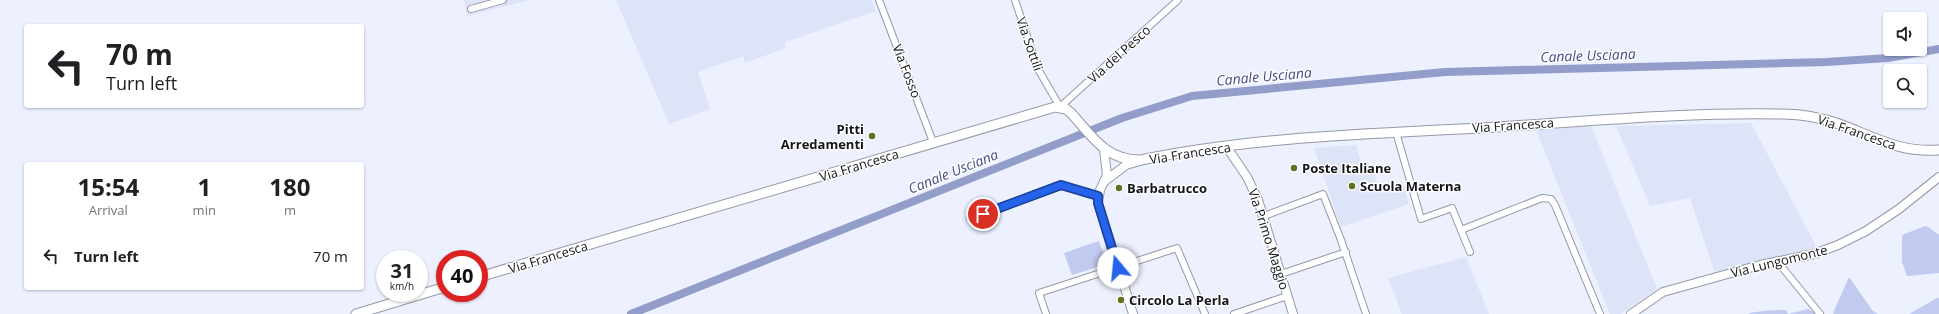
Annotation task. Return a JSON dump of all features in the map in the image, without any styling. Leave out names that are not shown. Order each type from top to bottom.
[{"type":"main road","name":"Via Francesca","points":[[488,274],[933,142],[1046,109],[1060,107],[1071,113],[1104,149],[1117,157],[1130,160],[1141,160],[1226,146],[1396,132],[1693,114],[1784,114],[1812,117],[1828,120],[1883,143],[1901,147],[1939,150]]},
{"type":"main road","points":[[356,314],[436,290]]},
{"type":"street","points":[[471,9],[502,0]]},
{"type":"street","name":"Via Fosso","points":[[878,0],[933,142]]},
{"type":"street","name":"Via Sottili","points":[[1015,0],[1038,69],[1060,107]]},
{"type":"street","name":"Via del Pesco","points":[[1060,107],[1178,0]]},
{"type":"street","points":[[1396,132],[1421,218],[1452,208],[1470,252]]},
{"type":"street","name":"Via Primo Maggio","points":[[1226,146],[1253,188],[1264,216],[1293,314]]},
{"type":"street","points":[[1104,149],[1108,177]]},
{"type":"street","points":[[1117,157],[1098,196],[1098,203],[1133,314]]},
{"type":"street","points":[[1108,177],[1126,165],[1141,160]]},
{"type":"street","name":"Via Lungomonte","points":[[1631,314],[1663,292],[1777,261],[1826,251],[1866,231],[1899,209],[1939,177]]},
{"type":"street","points":[[970,218],[1061,185],[1098,196]]},
{"type":"street","points":[[1264,216],[1324,194],[1346,252],[1366,314]]},
{"type":"street","points":[[1461,230],[1542,198],[1550,199],[1555,205],[1600,314]]},
{"type":"street","points":[[1046,314],[1039,292],[1177,248],[1205,314]]},
{"type":"street","points":[[1281,274],[1346,252]]},
{"type":"street","points":[[1777,261],[1820,314]]},
{"type":"street","points":[[1234,314],[1287,296]]},
{"type":"shaded area","points":[[464,0],[529,0],[467,16]]},
{"type":"shaded area","points":[[616,0],[872,0],[876,11],[785,42],[786,48],[745,63],[743,56],[698,72],[710,109],[669,124]]},
{"type":"shaded area","points":[[1751,123],[1817,248],[1745,264],[1715,273],[1690,198],[1650,206],[1616,126]]},
{"type":"shaded area","points":[[1591,126],[1657,289],[1621,314],[1610,314],[1536,130]]},
{"type":"shaded area","name":"Scuola Materna","points":[[1356,145],[1362,166],[1373,172],[1380,189],[1402,182],[1409,204],[1341,227],[1314,148]]},
{"type":"shaded area","points":[[1925,226],[1939,235],[1939,273],[1907,276],[1902,262],[1902,235]]},
{"type":"shaded area","points":[[1099,241],[1107,264],[1072,275],[1064,253]]},
{"type":"shaded area","points":[[1466,257],[1489,314],[1402,314],[1388,278]]},
{"type":"shaded area","points":[[1849,277],[1872,310],[1878,314],[1833,313]]},
{"type":"shaded area","points":[[1939,298],[1939,314],[1909,314]]},
{"type":"shaded area","points":[[1808,309],[1817,314],[1788,314]]},
{"type":"shaded area","points":[[1786,310],[1788,314],[1748,314],[1761,311]]},
{"type":"waterway","name":"Canale Usciana","points":[[631,314],[1122,118],[1192,96],[1445,72],[1826,62],[1888,58],[1939,49]]},
{"type":"place","name":"Pitti Arredamenti","points":[[872,136]]},
{"type":"place","name":"Poste Italiane","points":[[1294,168]]},
{"type":"place","name":"Scuola Materna","points":[[1352,186]]},
{"type":"place","name":"Barbatrucco","points":[[1119,188]]},
{"type":"place","name":"Circolo La Perla","points":[[1121,300]]},
{"type":"route","points":[[983,214],[1061,185],[1098,196],[1098,203],[1118,268]]}]
